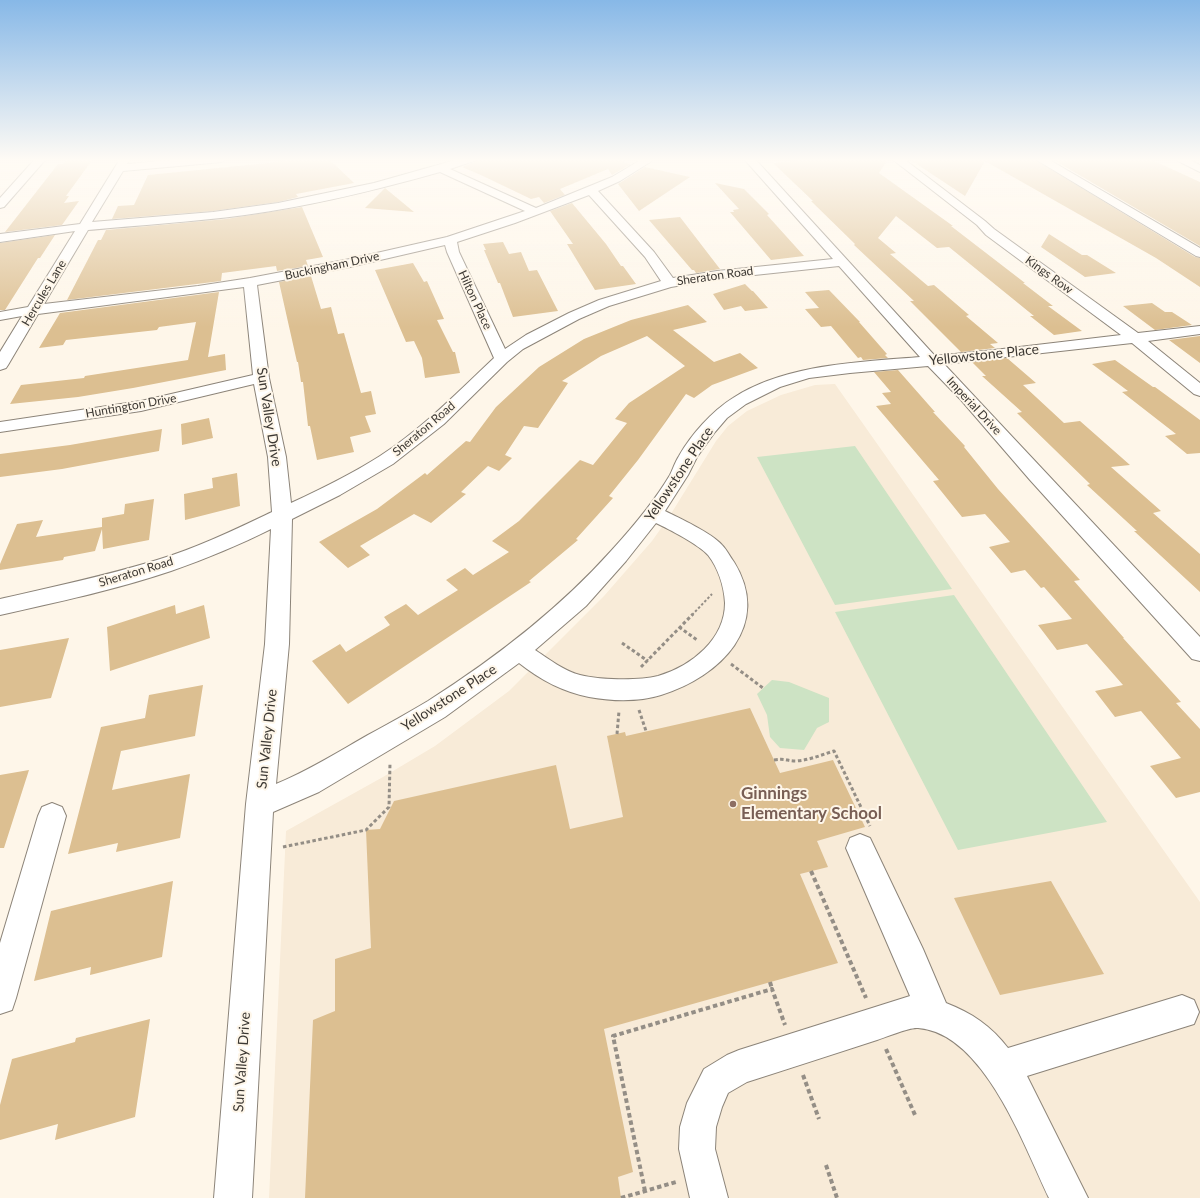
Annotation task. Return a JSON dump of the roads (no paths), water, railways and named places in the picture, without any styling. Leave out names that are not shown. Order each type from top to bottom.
[{"type":"street","name":"Hercules Lane","points":[[0,365],[92,215]]},
{"type":"street","points":[[0,238],[206,215]]},
{"type":"street","name":"Buckingham Drive","points":[[0,316],[64,305],[183,292],[250,282],[350,263],[450,240],[527,215]]},
{"type":"street","points":[[613,215],[650,255],[669,283]]},
{"type":"street","name":"Imperial Drive","points":[[799,215],[931,360],[967,397],[1042,482],[1200,652]]},
{"type":"street","name":"Kings Row","points":[[970,215],[1135,338],[1200,391]]},
{"type":"street","points":[[1135,215],[1200,253]]},
{"type":"street","name":"Hilton Place","points":[[450,240],[453,252],[502,359]]},
{"type":"street","name":"Sheraton Road","points":[[0,607],[84,588],[163,566],[224,543],[333,491],[387,460],[438,420],[502,359],[531,338],[574,316],[632,294],[669,283],[717,274],[843,262]]},
{"type":"street","name":"Sun Valley Drive","points":[[233,1198],[260,804],[277,644],[282,515],[276,457],[261,378],[250,282]]},
{"type":"street","name":"Yellowstone Place","points":[[260,804],[309,783],[436,710],[519,650],[578,600],[619,556],[653,514],[679,475],[688,456],[709,428],[721,414],[740,400],[774,384],[807,374],[850,368],[994,355],[1200,330]]},
{"type":"street","name":"Huntington Drive","points":[[0,427],[141,406],[261,378]]},
{"type":"street","points":[[519,650],[539,665],[572,682],[615,690],[664,684],[692,672],[711,659],[724,642],[733,626],[737,610],[736,594],[731,576],[715,550],[688,530],[653,514]]},
{"type":"street","points":[[0,998],[52,816]]},
{"type":"street","points":[[866,839],[934,1014]]},
{"type":"street","points":[[709,1198],[697,1150],[697,1142],[698,1127],[703,1109],[716,1081],[739,1067],[916,1011],[934,1014],[953,1023],[978,1039],[1012,1083],[1070,1198]]},
{"type":"street","points":[[1001,1067],[1182,1012]]},
{"type":"place","name":"Ginnings Elementary School","points":[[733,804]]}]
